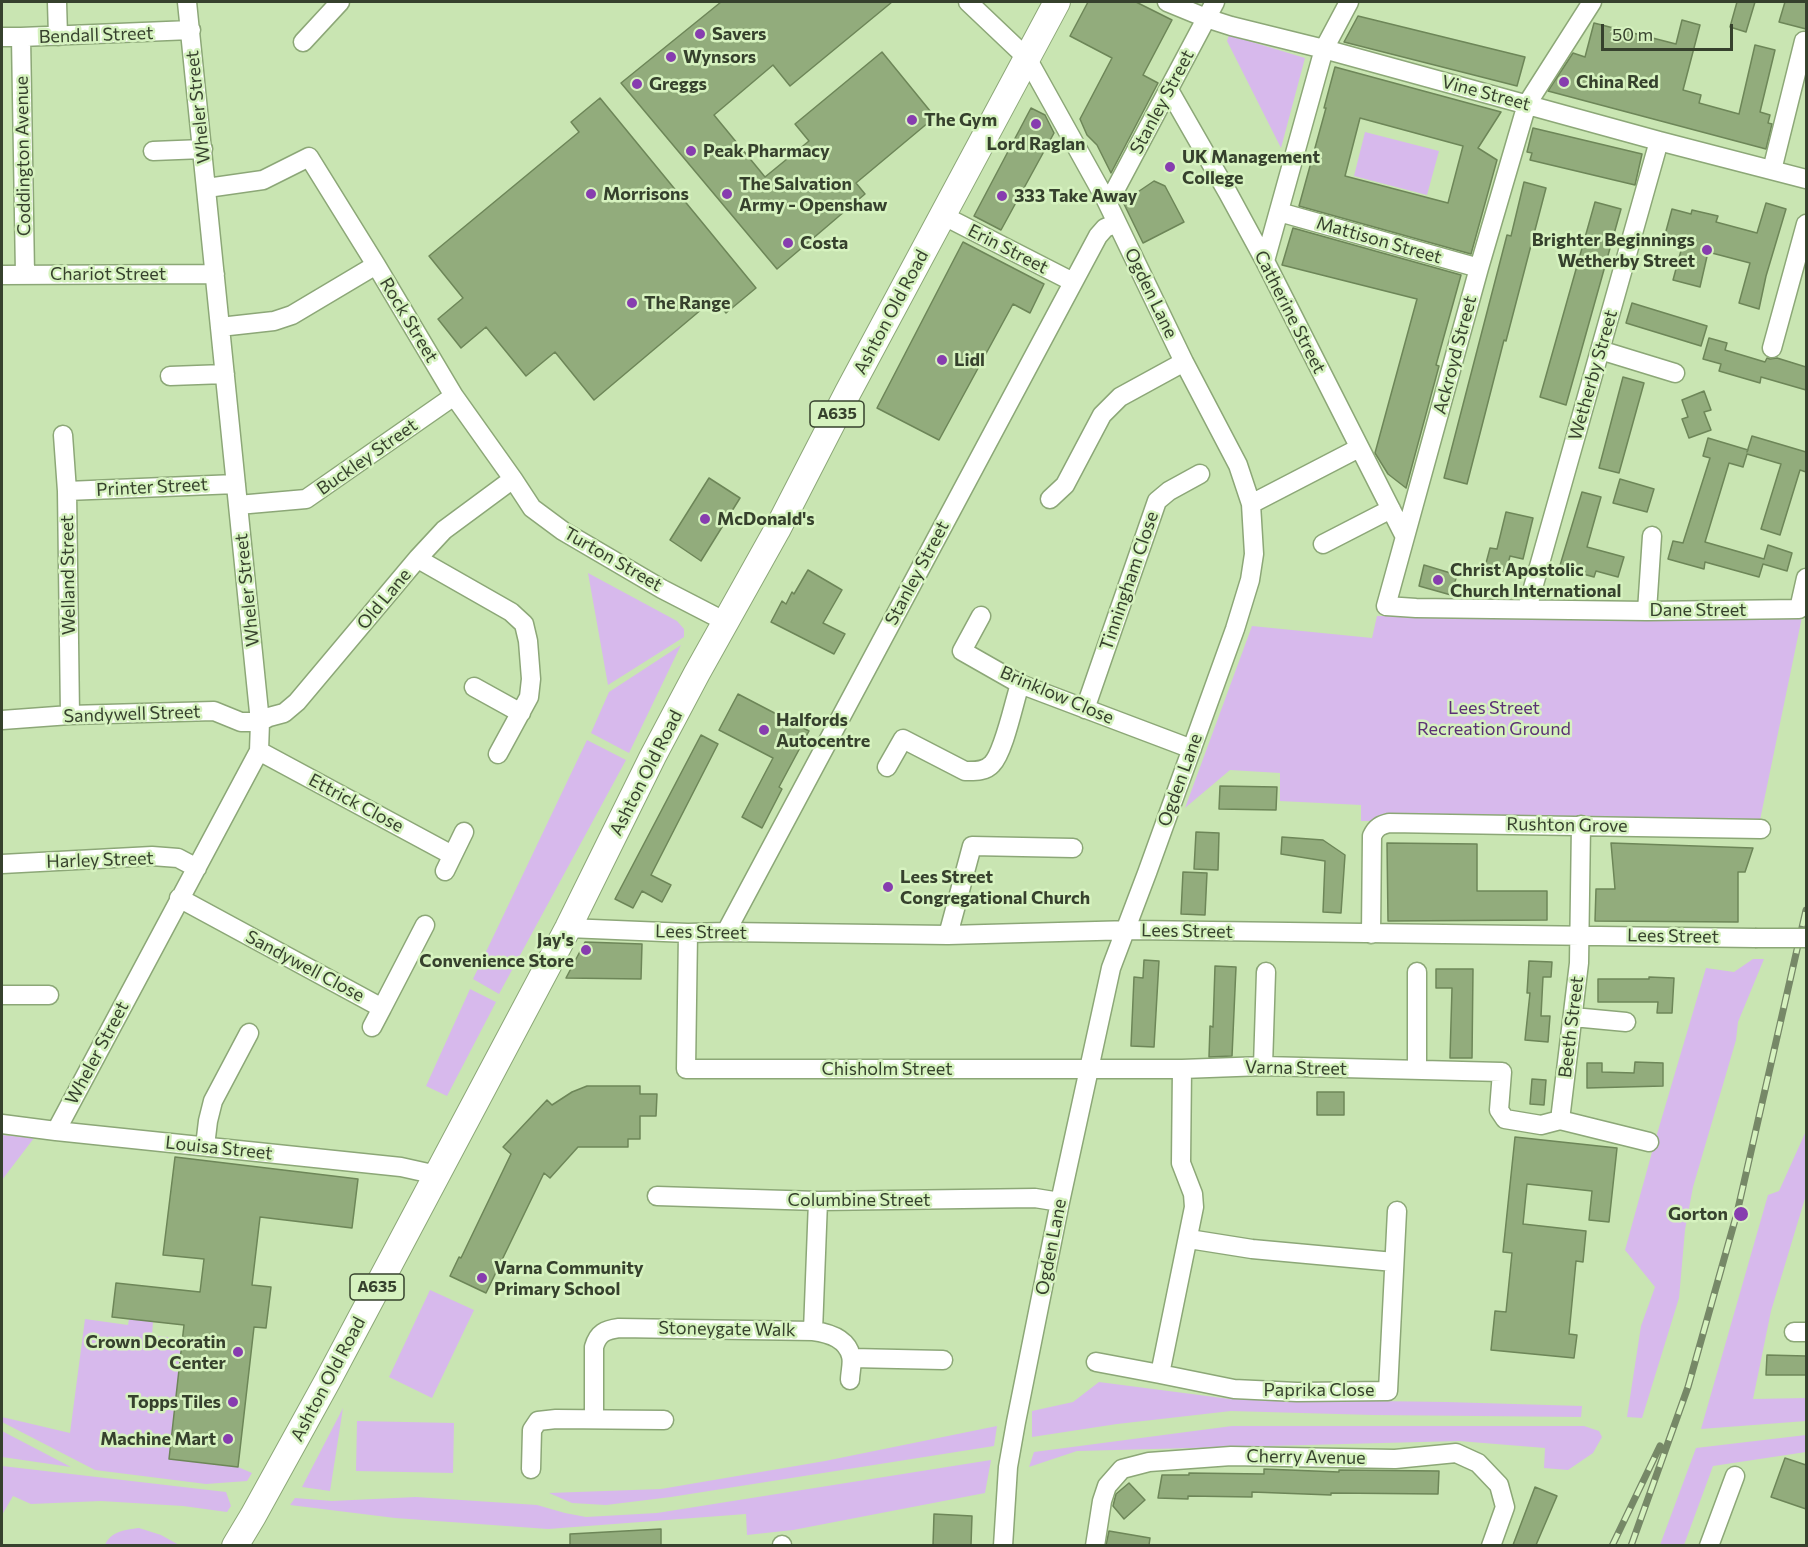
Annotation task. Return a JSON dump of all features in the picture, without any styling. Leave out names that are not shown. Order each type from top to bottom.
[{"type":"highway","name":"Ashton Old Road","points":[[235,1545],[290,1450],[437,1175],[568,928],[696,673],[777,530],[942,215],[1057,2]]},
{"type":"street","points":[[57,2],[58,36]]},
{"type":"street","name":"Wheler Street","points":[[56,1131],[259,751],[260,722],[187,2]]},
{"type":"street","name":"Ogden Lane","points":[[968,2],[1027,58],[1106,200],[1184,362],[1238,465],[1251,504],[1254,554],[1250,580],[1192,748],[1111,968],[1060,1202],[1016,1422],[1008,1467],[1003,1545]]},
{"type":"street","name":"Vine Street","points":[[1167,2],[1206,18],[1806,179]]},
{"type":"street","name":"Stanley Street","points":[[1106,200],[1114,192],[1215,2]]},
{"type":"street","points":[[1265,261],[1324,49],[1349,2]]},
{"type":"street","name":"Ackroyd Street","points":[[1386,606],[1479,268],[1527,104],[1592,2]]},
{"type":"street","points":[[303,42],[332,4]]},
{"type":"street","name":"Bendall Street","points":[[2,37],[191,30]]},
{"type":"street","name":"Coddington Avenue","points":[[21,37],[25,274]]},
{"type":"street","points":[[1772,170],[1804,41]]},
{"type":"street","name":"Catherine Street","points":[[1169,90],[1265,261],[1405,537]]},
{"type":"street","name":"Wetherby Street","points":[[1527,609],[1659,141]]},
{"type":"street","points":[[153,151],[203,149]]},
{"type":"street","name":"Rock Street","points":[[207,188],[263,180],[309,157],[454,396],[513,479]]},
{"type":"street","name":"Mattison Street","points":[[1279,212],[1479,268]]},
{"type":"street","name":"Erin Street","points":[[942,215],[1073,282]]},
{"type":"street","name":"Stanley Street","points":[[726,932],[1100,233],[1117,223]]},
{"type":"street","points":[[1772,348],[1806,224]]},
{"type":"street","points":[[220,327],[274,321],[292,315],[376,265]]},
{"type":"street","name":"Chariot Street","points":[[2,275],[215,274]]},
{"type":"street","points":[[1600,350],[1675,373]]},
{"type":"street","points":[[1050,500],[1065,485],[1102,415],[1120,397],[1184,362]]},
{"type":"street","points":[[170,376],[225,374]]},
{"type":"street","name":"Buckley Street","points":[[238,505],[306,499],[454,396]]},
{"type":"street","name":"Welland Street","points":[[63,435],[67,491],[70,715]]},
{"type":"street","points":[[1251,504],[1359,448]]},
{"type":"street","name":"Tinningham Close","points":[[1085,709],[1157,501],[1169,491],[1200,474]]},
{"type":"street","name":"Turton Street","points":[[513,479],[532,508],[563,531],[662,589],[726,622]]},
{"type":"street","name":"Old Lane","points":[[260,722],[285,712],[297,702],[444,530],[513,479]]},
{"type":"street","name":"Printer Street","points":[[67,491],[236,484]]},
{"type":"street","points":[[1323,544],[1391,509]]},
{"type":"street","points":[[1647,611],[1652,536]]},
{"type":"street","points":[[418,558],[511,612],[524,624],[528,641],[531,679],[529,697],[498,754]]},
{"type":"street","name":"Dane Street","points":[[1386,606],[1647,611],[1799,609],[1806,578]]},
{"type":"street","name":"Brinklow Close","points":[[981,616],[962,651],[1020,684],[1192,748]]},
{"type":"street","points":[[887,767],[903,739],[965,771],[987,768],[995,760],[1001,746],[1020,684]]},
{"type":"street","points":[[474,687],[520,713]]},
{"type":"street","name":"Sandywell Street","points":[[2,720],[70,715],[214,711],[241,722],[260,722]]},
{"type":"street","name":"Ettrick Close","points":[[259,751],[448,863],[464,832]]},
{"type":"street","name":"Rushton Grove","points":[[1371,934],[1372,841],[1375,830],[1381,825],[1389,823],[1581,825],[1761,829]]},
{"type":"street","name":"Beeth Street","points":[[1560,1120],[1579,963],[1581,825]]},
{"type":"street","points":[[948,935],[972,846],[1073,848]]},
{"type":"street","name":"Harley Street","points":[[2,864],[152,856],[178,858],[197,868]]},
{"type":"street","name":"Sandywell Close","points":[[179,898],[382,1008],[425,925]]},
{"type":"street","name":"Lees Street","points":[[568,928],[688,933],[948,935],[1125,930],[1806,938]]},
{"type":"street","name":"Chisholm Street","points":[[688,933],[686,1069],[1089,1069]]},
{"type":"street","points":[[1263,1066],[1266,972]]},
{"type":"street","points":[[1417,972],[1417,1070]]},
{"type":"street","points":[[2,995],[49,994]]},
{"type":"street","points":[[372,1027],[382,1008]]},
{"type":"street","points":[[1573,1017],[1626,1022]]},
{"type":"street","points":[[205,1146],[213,1101],[249,1033]]},
{"type":"street","name":"Varna Street","points":[[1089,1069],[1263,1066],[1503,1072],[1499,1110],[1505,1119],[1541,1125],[1560,1120]]},
{"type":"street","points":[[1160,1374],[1194,1207],[1193,1194],[1181,1163],[1182,1069]]},
{"type":"street","points":[[1560,1120],[1649,1142]]},
{"type":"street","name":"Louisa Street","points":[[2,1124],[401,1167],[437,1175]]},
{"type":"street","name":"Columbine Street","points":[[657,1196],[818,1201],[1035,1198],[1060,1202]]},
{"type":"street","name":"Stoneygate Walk","points":[[594,1419],[594,1347],[603,1332],[619,1328],[813,1330],[818,1201]]},
{"type":"street","name":"Paprika Close","points":[[1096,1362],[1234,1389],[1297,1392],[1388,1391],[1397,1211]]},
{"type":"street","points":[[1189,1239],[1252,1249],[1394,1263]]},
{"type":"street","points":[[813,1330],[828,1333],[842,1341],[849,1350],[852,1358],[850,1380]]},
{"type":"street","points":[[852,1358],[943,1360]]},
{"type":"street","points":[[531,1470],[532,1430],[538,1421],[556,1419],[664,1420]]},
{"type":"street","name":"Cherry Avenue","points":[[1095,1545],[1102,1501],[1107,1486],[1122,1469],[1149,1462],[1231,1456],[1395,1459],[1456,1453],[1478,1463],[1499,1485],[1505,1508],[1491,1545]]},
{"type":"street","points":[[1708,1545],[1735,1476]]},
{"type":"green space","points":[[1229,35],[1305,58],[1281,148],[1227,41]]},
{"type":"green space","points":[[1365,132],[1439,151],[1427,195],[1354,176]]},
{"type":"green space","points":[[588,573],[677,621],[684,629],[684,637],[608,685]]},
{"type":"green space","name":"Lees Street Recreation Ground","points":[[1377,616],[1802,617],[1760,820],[1361,821],[1361,805],[1280,801],[1280,773],[1230,770],[1185,808],[1252,626],[1372,638]]},
{"type":"green space","points":[[681,645],[629,753],[591,733],[609,692]]},
{"type":"green space","points":[[587,740],[626,760],[499,994],[473,979]]},
{"type":"green space","points":[[1753,959],[1764,959],[1738,1022],[1736,1040],[1693,1187],[1685,1230],[1679,1298],[1642,1418],[1627,1417],[1641,1326],[1655,1287],[1625,1250],[1706,968],[1734,972]]},
{"type":"green space","points":[[470,989],[496,1002],[447,1096],[426,1086]]},
{"type":"green space","points":[[1806,1131],[1806,1195],[1771,1311],[1753,1399],[1806,1398],[1806,1421],[1701,1429],[1768,1195],[1779,1191]]},
{"type":"green space","points":[[2,1135],[34,1138],[2,1180]]},
{"type":"green space","points":[[430,1290],[474,1310],[432,1398],[389,1377]]},
{"type":"green space","points":[[85,1319],[128,1325],[129,1319],[153,1321],[152,1336],[183,1338],[169,1459],[238,1467],[252,1473],[247,1481],[206,1484],[95,1470],[2,1422],[2,1417],[70,1433]]},
{"type":"green space","points":[[1099,1382],[1230,1399],[1582,1406],[1581,1417],[1231,1411],[1117,1424],[1032,1437],[1032,1411],[1073,1402]]},
{"type":"green space","points":[[343,1408],[330,1491],[302,1487]]},
{"type":"green space","points":[[357,1421],[454,1423],[453,1473],[356,1471]]},
{"type":"green space","points":[[997,1426],[994,1446],[671,1497],[606,1505],[572,1503],[549,1493],[661,1489],[825,1461]]},
{"type":"green space","points":[[1232,1426],[1584,1426],[1599,1431],[1602,1437],[1593,1453],[1568,1470],[1544,1468],[1545,1448],[1459,1441],[1077,1451],[1029,1467],[1034,1452]]},
{"type":"green space","points":[[2,1431],[71,1467],[2,1457]]},
{"type":"green space","points":[[1806,1435],[1806,1452],[1713,1466],[1684,1545],[1660,1545],[1696,1448]]},
{"type":"green space","points":[[991,1460],[985,1493],[793,1530],[747,1535],[746,1514],[548,1529],[395,1518],[290,1505],[295,1498],[332,1501],[416,1497],[537,1505],[586,1517],[657,1513]]},
{"type":"green space","points":[[2,1466],[226,1492],[231,1506],[227,1512],[183,1506],[101,1501],[31,1504],[13,1496],[2,1515]]},
{"type":"green space","points":[[139,1528],[161,1535],[179,1545],[105,1545],[115,1534]]},
{"type":"building","points":[[721,2],[892,2],[790,86],[773,65],[714,115],[765,177],[809,141],[795,124],[882,52],[935,117],[856,183],[865,194],[777,269],[621,83]]},
{"type":"building","points":[[1088,2],[1136,2],[1172,20],[1143,75],[1158,83],[1111,173],[1097,145],[1087,135],[1080,119],[1112,58],[1070,36]]},
{"type":"building","points":[[1737,2],[1755,2],[1746,32],[1730,27]]},
{"type":"building","points":[[1785,2],[1806,2],[1806,29],[1779,22]]},
{"type":"building","points":[[1358,16],[1525,57],[1517,86],[1344,42]]},
{"type":"building","points":[[1682,20],[1700,25],[1683,90],[1701,95],[1699,103],[1739,114],[1755,45],[1775,50],[1760,112],[1770,115],[1768,123],[1772,124],[1766,149],[1548,91],[1573,53],[1585,57],[1594,23],[1676,44]]},
{"type":"building","points":[[1335,67],[1501,112],[1478,148],[1497,160],[1471,254],[1299,206],[1326,108],[1324,108]],"holes":[[[1360,118],[1463,146],[1448,203],[1345,176]]]},
{"type":"building","name":"Morrisons","points":[[600,98],[756,288],[726,313],[715,298],[594,400],[555,352],[526,376],[486,327],[461,348],[438,319],[463,298],[429,256],[579,132],[571,122]]},
{"type":"building","points":[[1031,108],[1045,115],[1054,133],[1001,230],[974,216]]},
{"type":"building","points":[[1533,128],[1642,154],[1635,185],[1530,160],[1532,153],[1527,152]]},
{"type":"building","points":[[1154,181],[1165,186],[1184,222],[1143,243],[1123,202]]},
{"type":"building","points":[[1524,182],[1546,188],[1467,484],[1444,478],[1507,235],[1511,236]]},
{"type":"building","points":[[1595,202],[1621,209],[1566,405],[1540,397]]},
{"type":"building","points":[[1766,203],[1786,209],[1766,276],[1759,309],[1739,303],[1750,263],[1708,252],[1700,287],[1673,280],[1682,247],[1663,242],[1672,209],[1691,214],[1692,210],[1718,216],[1716,222],[1757,233]]},
{"type":"building","points":[[1293,228],[1461,275],[1406,488],[1388,474],[1375,453],[1417,299],[1282,265]]},
{"type":"building","name":"Lidl","points":[[963,242],[1044,284],[1030,313],[1013,304],[939,440],[877,408]]},
{"type":"building","points":[[1632,303],[1707,326],[1701,346],[1626,323]]},
{"type":"building","points":[[1709,338],[1727,343],[1725,350],[1765,362],[1767,358],[1777,358],[1806,367],[1806,390],[1761,377],[1760,383],[1719,371],[1721,364],[1703,359]]},
{"type":"building","points":[[1623,377],[1644,383],[1619,473],[1599,468]]},
{"type":"building","points":[[1704,391],[1711,410],[1704,412],[1711,430],[1689,438],[1682,419],[1688,417],[1682,400]]},
{"type":"building","points":[[1752,436],[1806,452],[1806,472],[1800,470],[1780,535],[1761,529],[1781,464],[1747,454],[1743,467],[1729,463],[1705,542],[1764,559],[1768,545],[1792,553],[1787,571],[1763,564],[1759,577],[1705,562],[1704,569],[1668,559],[1673,541],[1683,543],[1710,458],[1703,456],[1708,438],[1748,450]]},
{"type":"building","name":"McDonald's","points":[[709,478],[740,498],[701,561],[670,540]]},
{"type":"building","points":[[1620,479],[1654,489],[1647,512],[1613,503]]},
{"type":"building","points":[[1582,492],[1601,497],[1587,547],[1624,557],[1618,577],[1596,571],[1594,577],[1579,573],[1578,577],[1558,572]]},
{"type":"building","points":[[1506,512],[1533,518],[1523,559],[1510,556],[1505,576],[1484,571],[1490,548],[1497,549]]},
{"type":"building","name":"Christ Apostolic Church International","points":[[1424,565],[1457,575],[1451,595],[1419,586]]},
{"type":"building","points":[[808,570],[842,590],[823,623],[845,634],[834,654],[771,622],[782,601],[786,604]]},
{"type":"building","name":"Halfords Autocentre","points":[[738,694],[809,731],[779,787],[782,789],[762,828],[742,817],[773,758],[719,730]]},
{"type":"building","points":[[701,735],[718,744],[651,875],[671,885],[662,902],[642,891],[633,908],[615,899]]},
{"type":"building","points":[[1220,786],[1277,787],[1276,810],[1219,809]]},
{"type":"building","points":[[1196,832],[1219,833],[1218,870],[1194,869]]},
{"type":"building","points":[[1282,837],[1323,840],[1345,855],[1341,913],[1323,912],[1325,861],[1281,854]]},
{"type":"building","points":[[1387,843],[1477,844],[1477,891],[1547,891],[1547,920],[1388,921]]},
{"type":"building","points":[[1611,843],[1753,848],[1745,872],[1738,872],[1738,922],[1595,921],[1596,889],[1615,889]]},
{"type":"building","points":[[1183,872],[1207,873],[1205,915],[1181,914]]},
{"type":"building","points":[[585,942],[642,944],[641,979],[566,978]]},
{"type":"building","points":[[1144,960],[1159,961],[1154,1047],[1131,1046],[1134,977],[1143,978]]},
{"type":"building","points":[[1529,961],[1552,962],[1551,977],[1543,977],[1541,1016],[1550,1016],[1548,1042],[1525,1040],[1530,993],[1527,993]]},
{"type":"building","points":[[1215,966],[1236,967],[1232,1056],[1209,1057],[1210,1026],[1213,1027]]},
{"type":"building","points":[[1436,969],[1473,969],[1472,1058],[1450,1058],[1452,988],[1436,988]]},
{"type":"building","points":[[1649,977],[1674,978],[1672,1013],[1657,1013],[1658,1002],[1598,1002],[1598,979],[1649,979]]},
{"type":"building","points":[[1635,1062],[1663,1063],[1663,1086],[1587,1088],[1587,1063],[1602,1063],[1602,1072],[1634,1073]]},
{"type":"building","points":[[1532,1079],[1546,1080],[1544,1105],[1530,1104]]},
{"type":"building","points":[[587,1086],[640,1086],[640,1094],[657,1094],[656,1116],[640,1116],[640,1139],[628,1139],[628,1147],[578,1147],[550,1178],[544,1173],[486,1293],[450,1276],[511,1154],[503,1147],[547,1100],[552,1105],[572,1092]]},
{"type":"building","points":[[1317,1092],[1344,1092],[1344,1115],[1317,1115]]},
{"type":"building","points":[[1515,1137],[1617,1148],[1609,1222],[1589,1220],[1592,1191],[1527,1184],[1523,1224],[1586,1231],[1583,1262],[1576,1261],[1569,1334],[1577,1335],[1574,1358],[1491,1350],[1495,1311],[1506,1312],[1512,1253],[1503,1252]]},
{"type":"building","points":[[175,1157],[358,1179],[352,1228],[260,1217],[252,1285],[271,1287],[266,1328],[254,1327],[238,1467],[169,1459],[184,1325],[112,1317],[116,1283],[200,1292],[204,1259],[163,1255]]},
{"type":"building","points":[[1767,1355],[1806,1356],[1806,1375],[1766,1375]]},
{"type":"building","points":[[1785,1458],[1806,1465],[1806,1509],[1771,1497]]},
{"type":"building","points":[[1264,1469],[1339,1472],[1339,1470],[1439,1471],[1438,1494],[1331,1493],[1331,1495],[1252,1492],[1252,1497],[1158,1498],[1162,1475],[1264,1474]]},
{"type":"building","points":[[1129,1483],[1145,1500],[1124,1519],[1113,1506],[1116,1494]]},
{"type":"building","points":[[1535,1487],[1557,1496],[1536,1545],[1513,1545]]},
{"type":"building","points":[[934,1514],[972,1516],[971,1545],[933,1545]]},
{"type":"building","points":[[661,1529],[661,1545],[570,1545],[570,1534]]},
{"type":"building","points":[[1109,1531],[1150,1538],[1149,1545],[1106,1545]]},
{"type":"railway","points":[[1631,1546],[1688,1387],[1737,1213],[1806,910]]},
{"type":"railway","points":[[1612,1546],[1660,1446]]},
{"type":"place","name":"Savers","points":[[700,34]]},
{"type":"place","name":"Wynsors","points":[[671,57]]},
{"type":"place","name":"China Red","points":[[1564,82]]},
{"type":"place","name":"Greggs","points":[[637,84]]},
{"type":"place","name":"The Gym","points":[[912,120]]},
{"type":"place","name":"Lord Raglan","points":[[1036,124]]},
{"type":"place","name":"Peak Pharmacy","points":[[691,151]]},
{"type":"place","name":"UK Management College","points":[[1170,167]]},
{"type":"place","name":"Morrisons","points":[[591,194]]},
{"type":"place","name":"The Salvation Army - Openshaw","points":[[727,194]]},
{"type":"place","name":"333 Take Away","points":[[1002,196]]},
{"type":"place","name":"Costa","points":[[788,243]]},
{"type":"place","name":"Brighter Beginnings Wetherby Street","points":[[1707,250]]},
{"type":"place","name":"The Range","points":[[632,303]]},
{"type":"place","name":"Lidl","points":[[942,360]]},
{"type":"place","name":"McDonald's","points":[[705,519]]},
{"type":"place","name":"Christ Apostolic Church International","points":[[1438,580]]},
{"type":"place","name":"Halfords Autocentre","points":[[764,730]]},
{"type":"place","name":"Lees Street Congregational Church","points":[[888,887]]},
{"type":"place","name":"Jay's Convenience Store","points":[[586,950]]},
{"type":"place","name":"Gorton","points":[[1741,1214]]},
{"type":"place","name":"Varna Community Primary School","points":[[482,1278]]},
{"type":"place","name":"Crown Decoratin Center","points":[[238,1352]]},
{"type":"place","name":"Topps Tiles","points":[[233,1402]]},
{"type":"place","name":"Machine Mart","points":[[228,1439]]}]
